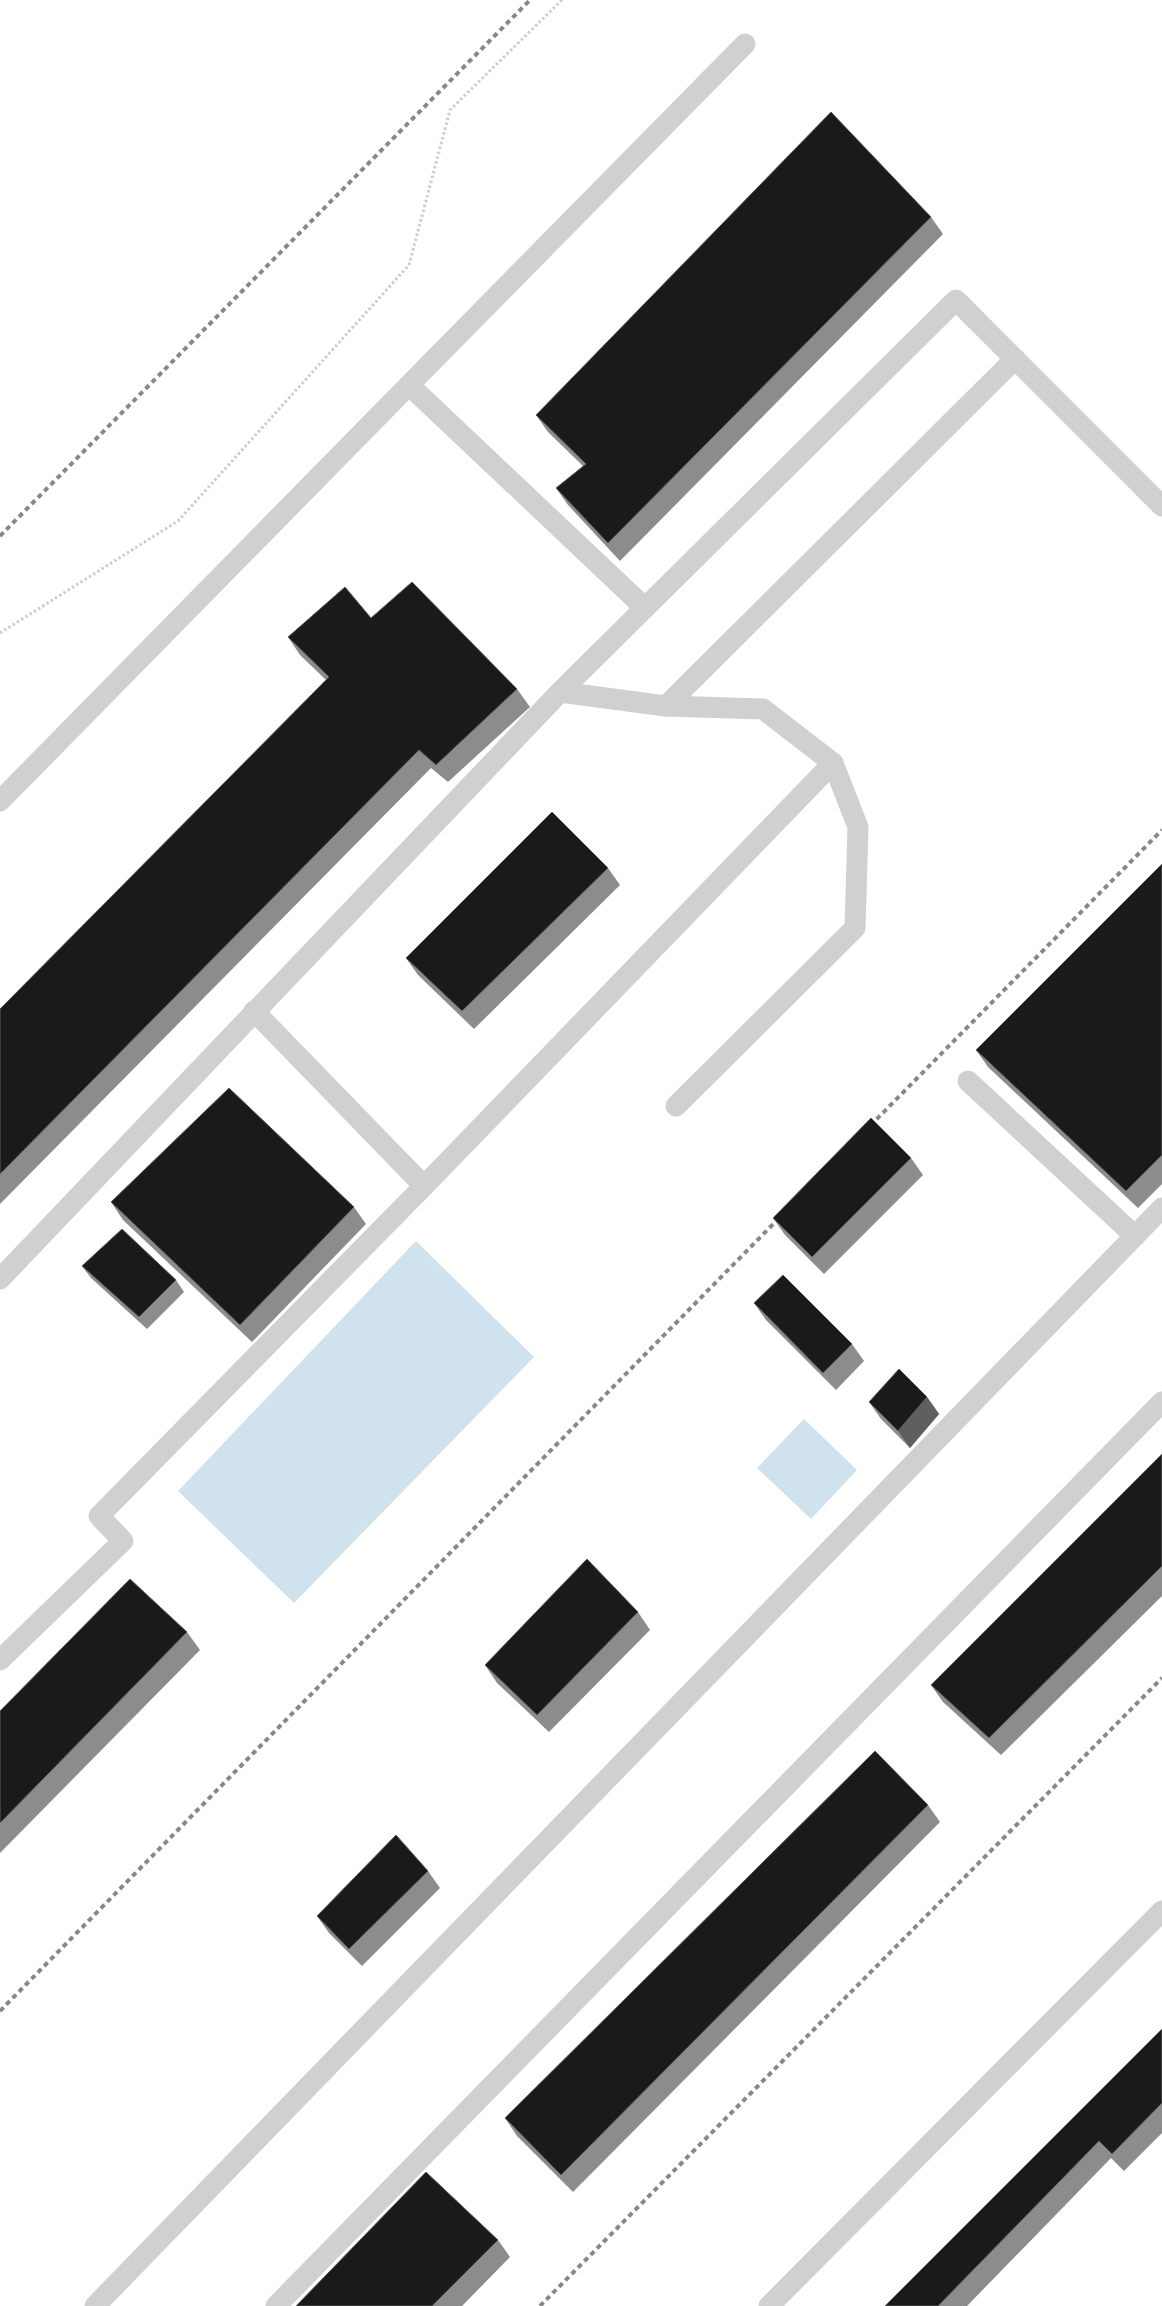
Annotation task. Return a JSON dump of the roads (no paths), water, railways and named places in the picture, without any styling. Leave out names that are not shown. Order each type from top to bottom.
[{"type":"lane","points":[[0,801],[745,44]]},
{"type":"lane","points":[[0,1279],[560,692],[956,300],[1162,506]]},
{"type":"lane","points":[[666,706],[1015,359]]},
{"type":"lane","points":[[409,385],[645,608]]},
{"type":"lane","points":[[560,692],[666,706],[763,709],[832,763],[858,827],[856,928],[676,1106]]},
{"type":"lane","points":[[0,1660],[123,1541],[99,1516],[424,1186],[832,763]]},
{"type":"lane","points":[[254,1011],[424,1186]]},
{"type":"lane","points":[[968,1081],[1135,1236]]},
{"type":"lane","points":[[95,2306],[1162,1208]]},
{"type":"lane","points":[[276,2306],[1162,1402]]},
{"type":"lane","points":[[769,2306],[1162,1911]]},
{"type":"water","points":[[416,1241],[534,1357],[294,1603],[178,1491]]},
{"type":"water","points":[[804,1419],[857,1470],[811,1519],[757,1468]]},
{"type":"railway","points":[[0,536],[530,0]]},
{"type":"railway","points":[[864,1132],[1162,830]]},
{"type":"railway","points":[[0,2011],[785,1212]]},
{"type":"railway","points":[[540,2306],[1162,1678]]}]
